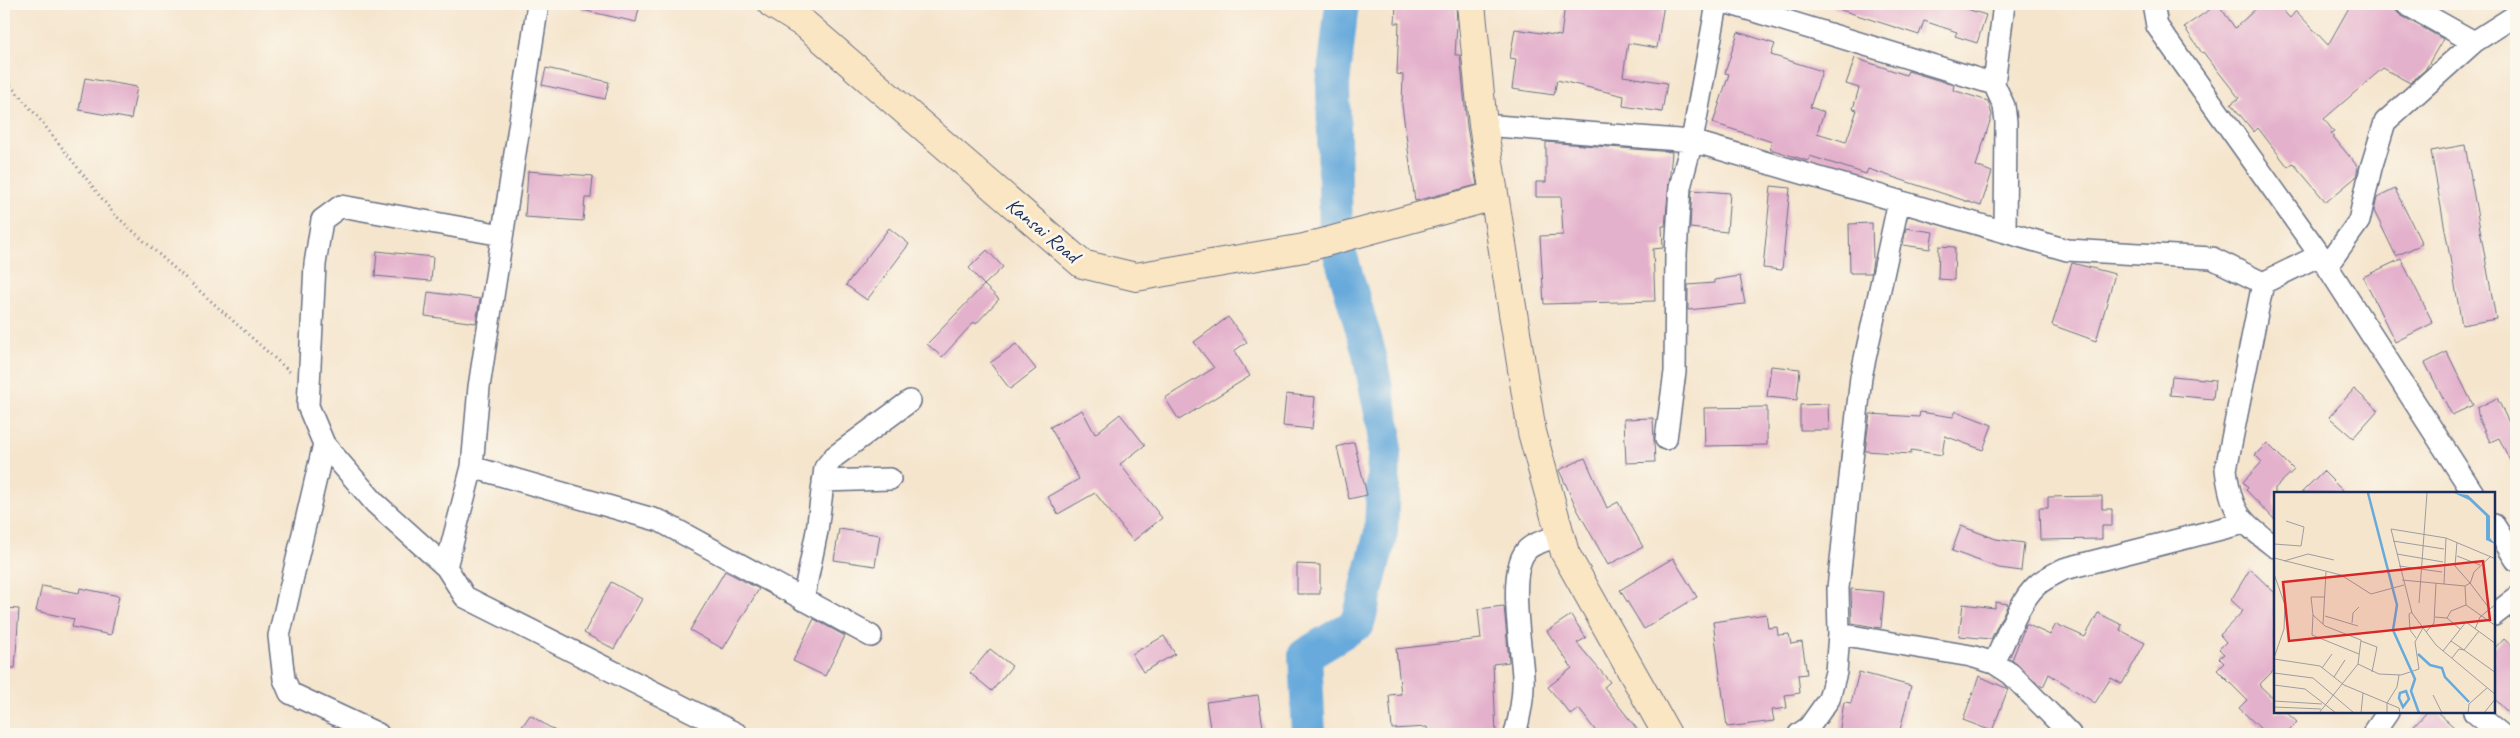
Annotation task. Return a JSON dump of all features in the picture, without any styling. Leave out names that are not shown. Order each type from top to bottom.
[{"type":"street","points":[[446,567],[472,467],[479,387],[538,4]]},
{"type":"street","name":"Kansai Road","points":[[772,4],[806,25],[1082,264],[1136,277],[1304,248],[1494,196]]},
{"type":"street","points":[[1471,4],[1494,196],[1532,432],[1565,553],[1667,734]]},
{"type":"street","points":[[1666,439],[1675,372],[1676,254],[1680,187],[1692,141],[1717,4]]},
{"type":"street","points":[[1731,4],[1994,84]]},
{"type":"street","points":[[2004,4],[1994,84],[2004,106],[2006,122],[2005,232]]},
{"type":"street","points":[[2156,4],[2154,9],[2157,26],[2323,261],[2472,492]]},
{"type":"street","points":[[2406,4],[2474,42]]},
{"type":"street","points":[[1484,125],[1692,141],[2067,250],[2212,258],[2263,283],[2323,261],[2359,221],[2370,168],[2385,122],[2474,42],[2516,15]]},
{"type":"street","points":[[1800,734],[1809,726],[1829,699],[1836,672],[1839,634],[1838,588],[1861,377],[1899,201]]},
{"type":"street","points":[[502,235],[341,206],[322,220],[315,264],[308,406],[324,444],[375,503],[446,567],[465,597],[737,734]]},
{"type":"street","points":[[2263,283],[2226,470],[2229,494],[2244,523],[2274,546]]},
{"type":"street","points":[[802,600],[817,531],[825,468],[834,457],[910,400]]},
{"type":"street","points":[[324,444],[279,636],[284,679],[290,694],[378,734]]},
{"type":"street","points":[[472,467],[660,521],[871,636]]},
{"type":"street","points":[[823,481],[890,479]]},
{"type":"street","points":[[1994,663],[2027,598],[2036,586],[2049,576],[2064,569],[2244,523]]},
{"type":"street","points":[[2495,527],[2516,560]]},
{"type":"street","points":[[1514,734],[1520,715],[1523,678],[1517,597],[1520,560],[1526,550],[1560,534]]},
{"type":"street","points":[[2495,614],[2516,598]]},
{"type":"street","points":[[1839,634],[1971,656],[1994,663],[2011,674],[2070,734]]},
{"type":"street","points":[[2373,734],[2387,713]]},
{"type":"street","points":[[2475,713],[2501,734]]},
{"type":"path","points":[[4,78],[38,117],[114,214],[309,389]]},
{"type":"building","points":[[582,4],[640,4],[636,22],[582,10]]},
{"type":"building","points":[[1396,4],[1456,4],[1455,55],[1460,55],[1467,127],[1477,185],[1415,201],[1402,105],[1403,75],[1397,74],[1399,23],[1395,23]]},
{"type":"building","points":[[1565,4],[1664,4],[1657,48],[1628,43],[1623,76],[1667,83],[1662,112],[1623,106],[1624,96],[1557,80],[1554,95],[1512,89],[1516,59],[1510,58],[1515,29],[1561,36]]},
{"type":"building","points":[[1833,4],[1951,4],[1986,15],[1977,43],[1955,36],[1957,32],[1924,21],[1919,35],[1832,7]]},
{"type":"building","points":[[2218,4],[2235,28],[2261,4],[2277,4],[2290,18],[2296,11],[2328,45],[2351,4],[2390,4],[2400,15],[2443,39],[2425,70],[2410,83],[2383,68],[2324,119],[2334,132],[2331,134],[2358,167],[2356,177],[2326,202],[2293,163],[2288,167],[2258,128],[2254,132],[2231,104],[2239,98],[2202,53],[2184,27]]},
{"type":"building","points":[[1738,32],[1775,44],[1771,55],[1822,71],[1810,107],[1824,112],[1817,133],[1846,142],[1857,110],[1853,109],[1859,88],[1846,84],[1855,58],[1906,75],[1908,71],[1954,85],[1953,90],[1988,101],[1992,115],[1976,166],[1992,172],[1981,206],[1868,169],[1866,174],[1810,156],[1808,161],[1770,149],[1772,142],[1713,123],[1729,74],[1725,73]]},
{"type":"building","points":[[546,68],[609,82],[605,99],[542,85]]},
{"type":"building","points":[[85,78],[137,87],[131,119],[79,110]]},
{"type":"building","points":[[1546,142],[1672,152],[1665,226],[1662,226],[1663,248],[1653,249],[1655,301],[1544,304],[1540,236],[1563,235],[1561,197],[1536,197],[1536,182],[1546,182]]},
{"type":"building","points":[[2465,145],[2496,319],[2462,325],[2431,151]]},
{"type":"building","points":[[528,171],[593,176],[591,198],[585,198],[583,221],[525,217]]},
{"type":"building","points":[[1771,186],[1790,188],[1782,270],[1763,268]]},
{"type":"building","points":[[2395,189],[2422,244],[2396,256],[2374,211],[2377,198]]},
{"type":"building","points":[[1692,190],[1730,193],[1727,232],[1690,228]]},
{"type":"building","points":[[1872,223],[1873,260],[1871,273],[1850,273],[1849,224]]},
{"type":"building","points":[[889,228],[909,244],[867,300],[846,285]]},
{"type":"building","points":[[1906,228],[1933,232],[1930,249],[1903,245]]},
{"type":"building","points":[[1939,246],[1955,247],[1954,280],[1938,279]]},
{"type":"building","points":[[987,250],[1003,267],[984,285],[969,268]]},
{"type":"building","points":[[377,251],[433,257],[431,281],[375,276]]},
{"type":"building","points":[[2401,259],[2433,323],[2395,342],[2363,277]]},
{"type":"building","points":[[2072,263],[2115,274],[2096,341],[2052,325]]},
{"type":"building","points":[[1740,276],[1745,304],[1688,310],[1688,285],[1714,283],[1714,280]]},
{"type":"building","points":[[984,285],[999,299],[976,324],[974,322],[942,357],[927,344]]},
{"type":"building","points":[[428,292],[480,299],[476,323],[425,316]]},
{"type":"building","points":[[1228,317],[1247,342],[1234,351],[1250,376],[1179,420],[1165,398],[1214,368],[1194,342]]},
{"type":"building","points":[[1016,344],[1036,369],[1010,389],[990,363]]},
{"type":"building","points":[[2447,352],[2473,405],[2452,415],[2425,363]]},
{"type":"building","points":[[1771,366],[1800,369],[1797,400],[1767,397]]},
{"type":"building","points":[[2172,376],[2215,380],[2213,399],[2170,395]]},
{"type":"building","points":[[2354,389],[2378,410],[2353,438],[2329,417]]},
{"type":"building","points":[[1286,394],[1315,397],[1312,429],[1283,426]]},
{"type":"building","points":[[2497,398],[2516,437],[2516,473],[2499,438],[2490,442],[2479,420],[2477,408]]},
{"type":"building","points":[[1828,404],[1829,430],[1800,430],[1800,405]]},
{"type":"building","points":[[1767,407],[1767,445],[1705,446],[1704,408]]},
{"type":"building","points":[[1082,410],[1095,434],[1120,414],[1145,445],[1120,464],[1162,518],[1133,541],[1095,493],[1058,514],[1048,497],[1079,479],[1050,427]]},
{"type":"building","points":[[1956,411],[1992,425],[1983,450],[1945,436],[1942,455],[1911,450],[1911,454],[1865,451],[1870,414],[1919,417],[1920,412],[1953,417]]},
{"type":"building","points":[[1653,418],[1655,462],[1626,463],[1624,419]]},
{"type":"building","points":[[1354,442],[1367,495],[1349,499],[1337,447]]},
{"type":"building","points":[[2267,443],[2294,470],[2275,488],[2274,519],[2246,490],[2248,488],[2243,482],[2262,462],[2255,455]]},
{"type":"building","points":[[1585,458],[1607,508],[1618,502],[1643,547],[1608,565],[1577,509],[1559,470]]},
{"type":"building","points":[[2323,471],[2344,492],[2302,492]]},
{"type":"building","points":[[2102,496],[2102,509],[2112,509],[2112,526],[2102,526],[2102,539],[2040,540],[2039,508],[2048,508],[2048,497]]},
{"type":"building","points":[[1961,526],[1996,539],[2024,543],[2021,571],[1999,568],[1952,551]]},
{"type":"building","points":[[839,529],[880,535],[875,566],[834,560]]},
{"type":"building","points":[[1673,558],[1697,597],[1644,629],[1620,590]]},
{"type":"building","points":[[1297,564],[1320,565],[1320,594],[1297,594]]},
{"type":"building","points":[[2250,569],[2274,592],[2274,670],[2259,685],[2274,699],[2274,713],[2287,713],[2297,722],[2285,734],[2266,734],[2239,708],[2247,700],[2217,670],[2224,663],[2219,658],[2224,654],[2219,649],[2226,642],[2220,635],[2243,611],[2231,600]]},
{"type":"building","points":[[725,571],[759,589],[723,649],[690,630]]},
{"type":"building","points":[[611,582],[642,599],[614,649],[584,633]]},
{"type":"building","points":[[42,586],[79,593],[80,588],[119,596],[111,635],[72,627],[74,619],[36,611]]},
{"type":"building","points":[[1851,589],[1884,592],[1881,628],[1852,623]]},
{"type":"building","points":[[1995,602],[2008,604],[1991,639],[1959,636],[1963,604],[1995,608]]},
{"type":"building","points":[[1504,606],[1509,662],[1493,664],[1496,734],[1428,734],[1427,727],[1392,729],[1389,695],[1401,694],[1396,649],[1481,639],[1478,609]]},
{"type":"building","points":[[4,608],[19,609],[15,668],[4,668]]},
{"type":"building","points":[[2098,613],[2122,625],[2120,630],[2145,643],[2122,684],[2111,678],[2095,703],[2049,674],[2043,687],[2041,686],[2012,660],[2026,624],[2050,635],[2056,624],[2085,637]]},
{"type":"building","points":[[1766,614],[1768,628],[1777,627],[1778,635],[1789,634],[1791,644],[1802,642],[1807,674],[1798,675],[1800,693],[1785,695],[1787,708],[1772,710],[1774,721],[1727,727],[1713,622]]},
{"type":"building","points":[[1571,615],[1586,638],[1577,643],[1610,682],[1604,687],[1641,734],[1598,734],[1579,709],[1571,715],[1548,687],[1572,668],[1547,631]]},
{"type":"building","points":[[814,619],[845,636],[825,676],[793,661]]},
{"type":"building","points":[[1164,636],[1175,654],[1143,672],[1132,654]]},
{"type":"building","points":[[2504,638],[2516,649],[2516,721],[2495,699],[2495,648]]},
{"type":"building","points":[[990,649],[1012,666],[992,691],[970,673]]},
{"type":"building","points":[[1859,672],[1911,686],[1899,734],[1839,734],[1844,702],[1851,703]]},
{"type":"building","points":[[1979,676],[2008,689],[1992,731],[1963,720]]},
{"type":"building","points":[[1258,695],[1264,734],[1211,734],[1206,702]]},
{"type":"building","points":[[2426,713],[2438,713],[2462,734],[2407,734]]},
{"type":"building","points":[[530,715],[560,734],[517,734]]},
{"type":"waterway","points":[[1309,734],[1305,655],[1358,623],[1381,532],[1385,432],[1368,349],[1336,240],[1333,84],[1342,4]]}]
